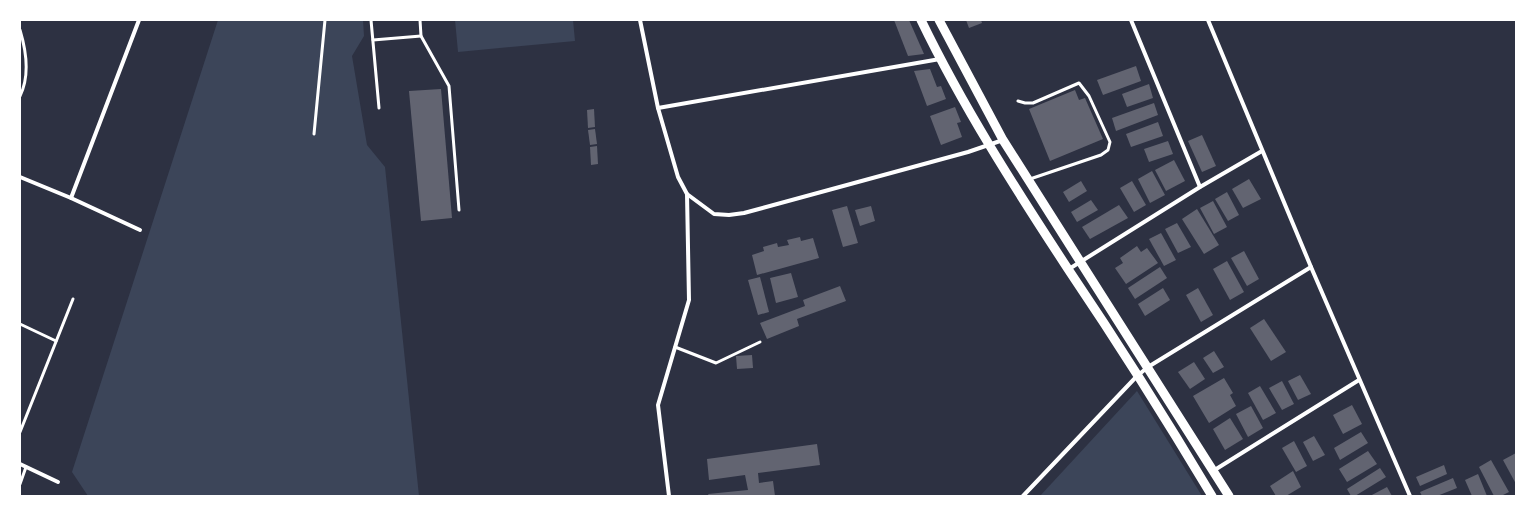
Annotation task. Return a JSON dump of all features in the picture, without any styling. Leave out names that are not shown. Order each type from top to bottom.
[{"type":"main road","points":[[921,20],[940,59],[989,146],[1137,376],[1212,496]]},
{"type":"main road","points":[[939,20],[1002,140],[1229,496]]},
{"type":"street","points":[[71,198],[139,20]]},
{"type":"street","points":[[640,20],[658,108],[678,177],[687,194],[714,214],[744,214],[989,146],[1002,140]]},
{"type":"street","points":[[1131,20],[1200,187]]},
{"type":"street","points":[[1208,20],[1311,268],[1410,496]]},
{"type":"street","points":[[658,108],[940,59]]},
{"type":"street","points":[[1069,270],[1200,187],[1262,151]]},
{"type":"street","points":[[20,177],[71,198],[140,230]]},
{"type":"street","points":[[669,496],[658,405],[689,300],[687,194]]},
{"type":"street","points":[[1023,496],[1137,376],[1148,367],[1311,268]]},
{"type":"street","points":[[1212,471],[1359,380]]},
{"type":"street","points":[[20,464],[58,482]]},
{"type":"lane","points":[[314,134],[325,20]]},
{"type":"lane","points":[[371,20],[379,108]]},
{"type":"lane","points":[[420,20],[421,36],[449,86],[460,210]]},
{"type":"lane","points":[[20,30],[26,66],[25,80],[20,96]]},
{"type":"lane","points":[[372,40],[421,36]]},
{"type":"lane","points":[[1018,100],[1025,103],[1033,103],[1079,83],[1089,96],[1110,142],[1108,150],[1101,155],[1028,179]]},
{"type":"lane","points":[[20,432],[73,298]]},
{"type":"lane","points":[[20,324],[56,341]]},
{"type":"lane","points":[[675,347],[716,363],[760,342]]},
{"type":"lane","points":[[20,484],[26,467]]},
{"type":"shaded area","points":[[218,20],[363,20],[364,36],[352,56],[367,145],[385,167],[419,496],[88,496],[72,472]]},
{"type":"shaded area","points":[[455,20],[573,20],[575,41],[458,52]]},
{"type":"shaded area","points":[[1137,391],[1202,496],[1040,496]]},
{"type":"building","points":[[894,20],[909,20],[924,54],[908,56]]},
{"type":"building","points":[[966,20],[981,20],[982,23],[969,28]]},
{"type":"building","points":[[1136,66],[1141,81],[1103,95],[1097,80]]},
{"type":"building","points":[[930,69],[937,87],[941,86],[946,99],[927,106],[914,71]]},
{"type":"building","points":[[1149,84],[1153,98],[1127,107],[1122,94]]},
{"type":"building","points":[[441,89],[452,218],[421,221],[409,91]]},
{"type":"building","points":[[1075,90],[1079,100],[1085,98],[1103,139],[1050,161],[1029,109]]},
{"type":"building","points":[[1154,103],[1158,115],[1116,131],[1112,118]]},
{"type":"building","points":[[955,107],[961,122],[957,123],[962,137],[941,145],[930,116]]},
{"type":"building","points":[[594,109],[595,127],[588,128],[587,110]]},
{"type":"building","points":[[1158,122],[1163,136],[1131,147],[1126,134]]},
{"type":"building","points":[[595,129],[597,144],[590,145],[588,130]]},
{"type":"building","points":[[1202,135],[1216,166],[1202,172],[1188,141]]},
{"type":"building","points":[[1168,141],[1173,154],[1149,162],[1144,149]]},
{"type":"building","points":[[597,146],[598,164],[591,165],[590,147]]},
{"type":"building","points":[[1174,160],[1185,181],[1166,191],[1155,170]]},
{"type":"building","points":[[1152,171],[1165,195],[1150,203],[1138,179]]},
{"type":"building","points":[[1249,179],[1261,199],[1243,208],[1232,189]]},
{"type":"building","points":[[1081,181],[1087,191],[1069,202],[1063,192]]},
{"type":"building","points":[[1132,181],[1146,205],[1134,212],[1120,188]]},
{"type":"building","points":[[1227,192],[1239,215],[1228,221],[1215,199]]},
{"type":"building","points":[[1091,200],[1098,210],[1077,222],[1071,212]]},
{"type":"building","points":[[1213,201],[1227,227],[1214,234],[1200,208]]},
{"type":"building","points":[[1119,205],[1128,218],[1090,239],[1082,227]]},
{"type":"building","points":[[847,206],[858,243],[843,247],[832,210]]},
{"type":"building","points":[[871,206],[875,221],[860,226],[855,210]]},
{"type":"building","points":[[1197,209],[1219,245],[1204,254],[1182,219]]},
{"type":"building","points":[[1177,223],[1191,247],[1178,253],[1165,229]]},
{"type":"building","points":[[1161,233],[1176,260],[1164,266],[1149,239]]},
{"type":"building","points":[[800,237],[801,241],[813,238],[819,258],[757,275],[752,255],[764,251],[763,247],[777,243],[778,247],[789,245],[787,240]]},
{"type":"building","points":[[1137,246],[1141,252],[1147,248],[1158,263],[1126,284],[1115,268],[1123,263],[1120,258]]},
{"type":"building","points":[[1244,251],[1259,279],[1247,286],[1231,258]]},
{"type":"building","points":[[1227,261],[1244,292],[1230,300],[1213,269]]},
{"type":"building","points":[[1160,267],[1167,278],[1135,299],[1128,288]]},
{"type":"building","points":[[791,273],[798,297],[776,303],[770,278]]},
{"type":"building","points":[[760,277],[769,312],[758,315],[748,280]]},
{"type":"building","points":[[840,286],[846,301],[797,319],[799,326],[767,339],[760,323],[805,306],[803,300]]},
{"type":"building","points":[[1163,288],[1170,300],[1145,316],[1138,304]]},
{"type":"building","points":[[1198,288],[1213,315],[1201,322],[1186,295]]},
{"type":"building","points":[[1264,319],[1286,352],[1271,361],[1250,328]]},
{"type":"building","points":[[1214,351],[1224,367],[1213,373],[1203,358]]},
{"type":"building","points":[[752,355],[753,368],[737,369],[736,356]]},
{"type":"building","points":[[1194,362],[1205,379],[1190,389],[1178,372]]},
{"type":"building","points":[[1300,375],[1311,394],[1298,400],[1288,381]]},
{"type":"building","points":[[1224,378],[1233,393],[1230,395],[1236,406],[1209,423],[1193,396]]},
{"type":"building","points":[[1282,381],[1294,404],[1282,410],[1269,388]]},
{"type":"building","points":[[1260,386],[1276,413],[1263,420],[1248,393]]},
{"type":"building","points":[[1352,405],[1362,424],[1343,434],[1333,415]]},
{"type":"building","points":[[1251,406],[1263,428],[1248,437],[1236,414]]},
{"type":"building","points":[[1230,418],[1243,439],[1225,450],[1213,429]]},
{"type":"building","points":[[1361,432],[1368,443],[1340,460],[1334,448]]},
{"type":"building","points":[[1314,436],[1325,455],[1313,461],[1303,442]]},
{"type":"building","points":[[1294,441],[1307,466],[1296,472],[1282,448]]},
{"type":"building","points":[[817,444],[820,465],[758,473],[759,483],[773,481],[775,496],[709,496],[708,494],[748,490],[745,475],[709,480],[707,459]]},
{"type":"building","points":[[1368,451],[1377,464],[1347,482],[1339,469]]},
{"type":"building","points":[[1516,453],[1516,484],[1503,460]]},
{"type":"building","points":[[1491,460],[1509,492],[1501,496],[1494,496],[1479,467]]},
{"type":"building","points":[[1444,465],[1447,474],[1420,486],[1416,477]]},
{"type":"building","points":[[1380,468],[1386,477],[1355,496],[1351,496],[1347,489]]},
{"type":"building","points":[[1293,471],[1301,487],[1286,496],[1276,496],[1270,486]]},
{"type":"building","points":[[1478,474],[1487,496],[1472,496],[1465,480]]},
{"type":"building","points":[[1453,478],[1457,488],[1437,496],[1422,496],[1420,492]]},
{"type":"building","points":[[1387,487],[1392,496],[1370,496]]}]
